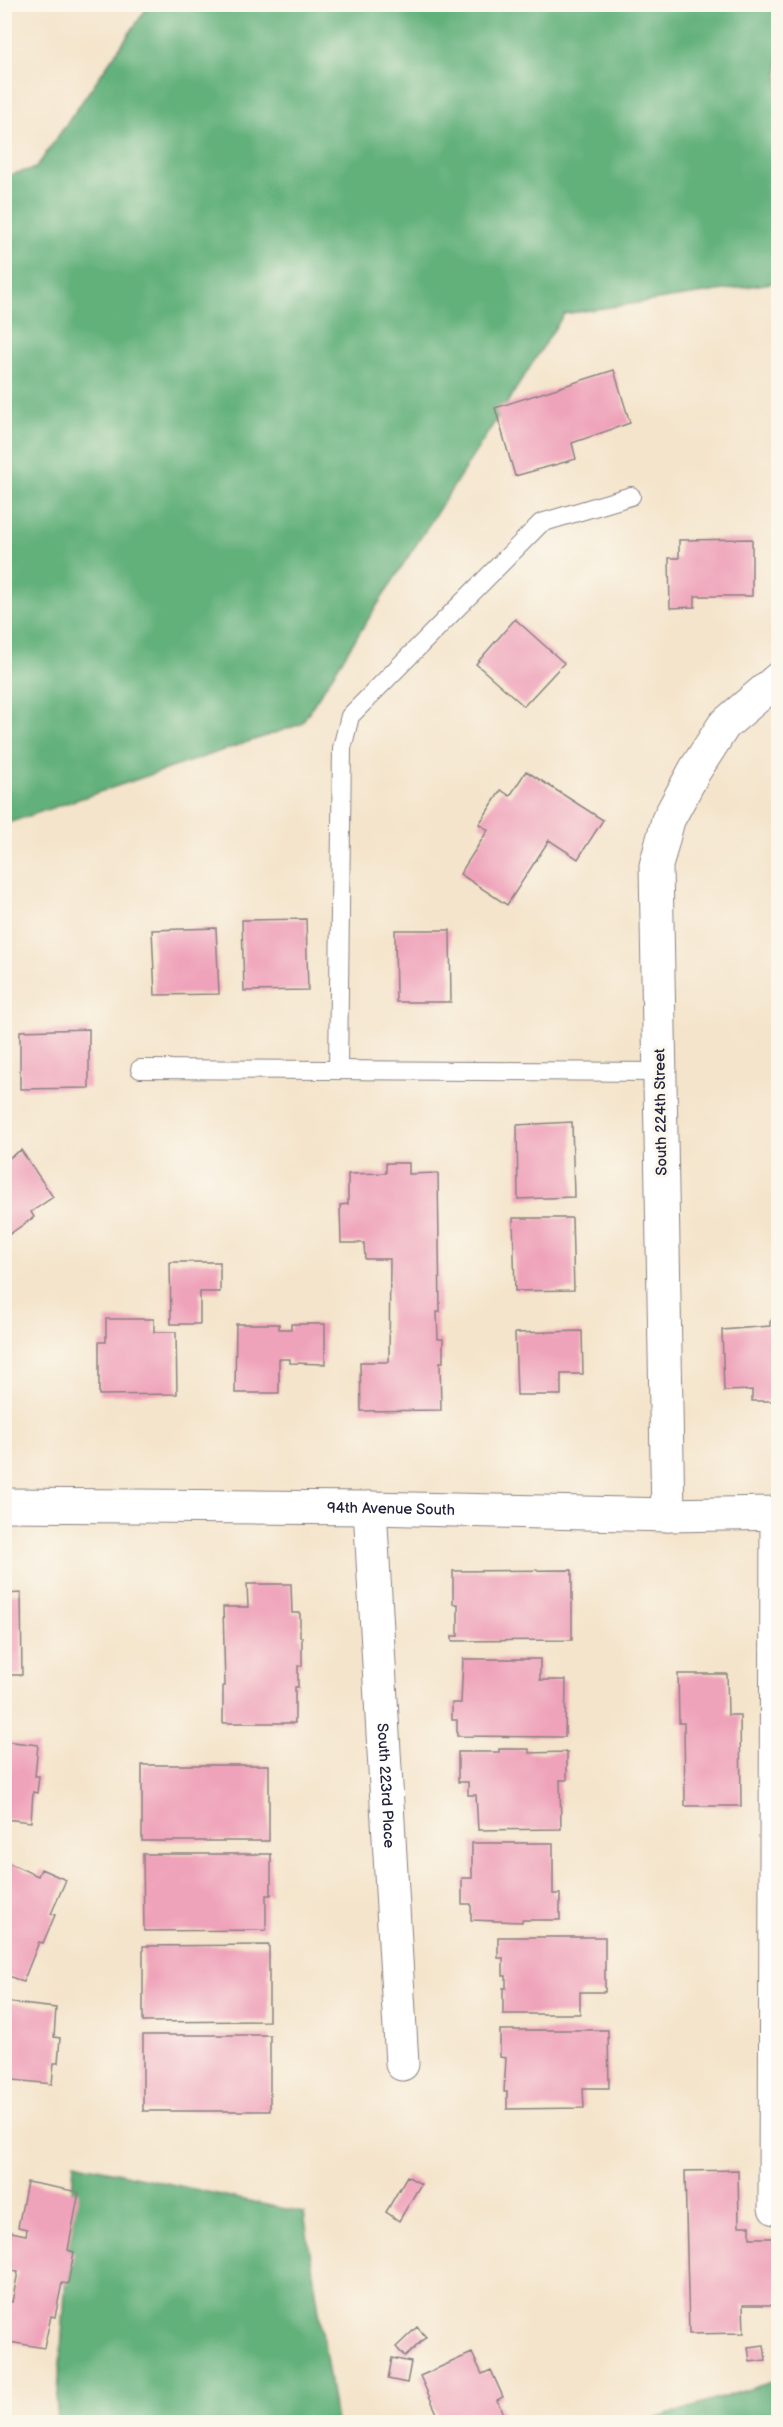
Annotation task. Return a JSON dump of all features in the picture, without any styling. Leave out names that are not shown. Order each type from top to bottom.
[{"type":"street","name":"South 224th Street","points":[[668,1515],[657,866],[668,820],[695,770],[724,725],[778,679]]},
{"type":"street","name":"94th Avenue South","points":[[4,1505],[370,1508],[668,1515],[778,1513]]},
{"type":"street","name":"South 223rd Place","points":[[370,1508],[402,2064]]},
{"type":"street","points":[[775,2208],[778,1513]]},
{"type":"lane","points":[[338,1070],[342,748],[350,716],[541,523],[631,496]]},
{"type":"lane","points":[[140,1069],[660,1072]]},
{"type":"green space","points":[[149,5],[778,5],[778,282],[564,314],[301,724],[5,824],[5,176],[36,168]]},
{"type":"green space","points":[[74,2163],[304,2213],[336,2422],[56,2422]]},
{"type":"green space","points":[[778,2380],[778,2422],[645,2422]]},
{"type":"building","points":[[614,370],[630,423],[572,443],[576,459],[515,476],[495,408]]},
{"type":"building","points":[[752,539],[752,596],[695,596],[695,607],[670,608],[669,558],[679,558],[679,540]]},
{"type":"building","points":[[515,619],[564,663],[524,706],[476,664]]},
{"type":"building","points":[[526,771],[603,820],[578,859],[549,840],[507,905],[460,874],[488,830],[479,824],[501,790],[510,796]]},
{"type":"building","points":[[306,919],[308,990],[244,991],[242,920]]},
{"type":"building","points":[[216,928],[219,994],[155,995],[152,930]]},
{"type":"building","points":[[395,930],[450,930],[451,1002],[396,1002]]},
{"type":"building","points":[[89,1029],[89,1088],[20,1089],[20,1031]]},
{"type":"building","points":[[572,1122],[574,1197],[518,1199],[517,1125]]},
{"type":"building","points":[[21,1150],[53,1197],[31,1212],[34,1217],[4,1238],[4,1161]]},
{"type":"building","points":[[386,1163],[409,1163],[409,1174],[438,1173],[440,1312],[437,1312],[438,1339],[443,1339],[443,1362],[440,1362],[441,1410],[361,1411],[360,1362],[389,1362],[390,1259],[365,1259],[364,1243],[341,1243],[340,1205],[348,1204],[348,1174],[386,1173]]},
{"type":"building","points":[[513,1218],[572,1218],[574,1290],[515,1291]]},
{"type":"building","points":[[170,1262],[220,1262],[220,1292],[200,1292],[200,1324],[171,1324]]},
{"type":"building","points":[[778,1312],[778,1401],[752,1401],[752,1390],[724,1391],[722,1330],[770,1326],[770,1322]]},
{"type":"building","points":[[106,1319],[154,1319],[154,1332],[176,1332],[177,1394],[99,1395],[99,1342],[106,1342]]},
{"type":"building","points":[[236,1324],[279,1324],[279,1329],[291,1329],[291,1324],[325,1324],[325,1364],[290,1363],[290,1359],[279,1359],[279,1393],[235,1393]]},
{"type":"building","points":[[582,1331],[583,1374],[561,1374],[561,1395],[517,1395],[515,1333]]},
{"type":"building","points":[[572,1570],[572,1640],[452,1641],[452,1636],[458,1636],[458,1604],[453,1604],[453,1571]]},
{"type":"building","points":[[247,1584],[291,1584],[292,1613],[300,1613],[300,1637],[302,1637],[302,1666],[298,1666],[298,1687],[295,1687],[295,1723],[223,1723],[223,1686],[225,1686],[223,1607],[248,1607]]},
{"type":"building","points":[[21,1593],[22,1675],[4,1675],[4,1594]]},
{"type":"building","points":[[463,1659],[540,1659],[540,1680],[566,1680],[565,1737],[457,1736],[457,1720],[452,1720],[452,1703],[461,1703]]},
{"type":"building","points":[[678,1674],[727,1674],[728,1715],[740,1715],[741,1806],[685,1806],[684,1723],[679,1723]]},
{"type":"building","points":[[4,1741],[38,1745],[35,1776],[39,1776],[37,1793],[33,1792],[31,1822],[4,1819]]},
{"type":"building","points":[[499,1749],[529,1749],[529,1753],[567,1752],[567,1780],[560,1780],[561,1829],[478,1830],[476,1795],[468,1795],[468,1782],[458,1782],[458,1752],[499,1752]]},
{"type":"building","points":[[142,1765],[269,1765],[269,1841],[142,1841]]},
{"type":"building","points":[[472,1843],[553,1843],[553,1894],[560,1894],[560,1920],[522,1920],[522,1922],[471,1920],[471,1904],[462,1904],[462,1878],[472,1878]]},
{"type":"building","points":[[143,1854],[271,1854],[271,1895],[266,1895],[266,1930],[144,1931]]},
{"type":"building","points":[[4,1861],[38,1876],[41,1869],[66,1880],[51,1914],[55,1915],[43,1943],[39,1942],[23,1982],[4,1974]]},
{"type":"building","points":[[498,1937],[605,1937],[605,1992],[580,1992],[580,2014],[503,2014],[503,1988],[506,1988],[506,1976],[503,1976],[503,1958],[498,1958]]},
{"type":"building","points":[[269,1945],[269,2021],[143,2022],[143,1946]]},
{"type":"building","points":[[4,2002],[56,2008],[54,2037],[60,2038],[58,2063],[54,2063],[52,2084],[4,2079]]},
{"type":"building","points":[[500,2030],[608,2030],[609,2088],[583,2088],[584,2108],[507,2109],[507,2092],[504,2092],[506,2058],[500,2057]]},
{"type":"building","points":[[143,2035],[270,2035],[270,2111],[143,2111]]},
{"type":"building","points":[[738,2170],[739,2226],[750,2226],[750,2238],[778,2238],[778,2305],[743,2305],[744,2333],[689,2334],[685,2171]]},
{"type":"building","points":[[407,2176],[421,2184],[399,2221],[386,2212]]},
{"type":"building","points":[[27,2182],[79,2192],[68,2250],[74,2252],[68,2284],[62,2283],[55,2317],[51,2316],[44,2348],[4,2341],[4,2300],[12,2302],[18,2272],[4,2270],[4,2238],[7,2231],[26,2235],[27,2229],[18,2227]]},
{"type":"building","points":[[417,2327],[426,2337],[405,2357],[396,2347]]},
{"type":"building","points":[[764,2345],[766,2360],[750,2362],[748,2347]]},
{"type":"building","points":[[472,2353],[482,2374],[491,2370],[503,2397],[497,2400],[506,2421],[441,2422],[420,2376]]},
{"type":"building","points":[[392,2358],[411,2362],[407,2383],[388,2379]]}]
